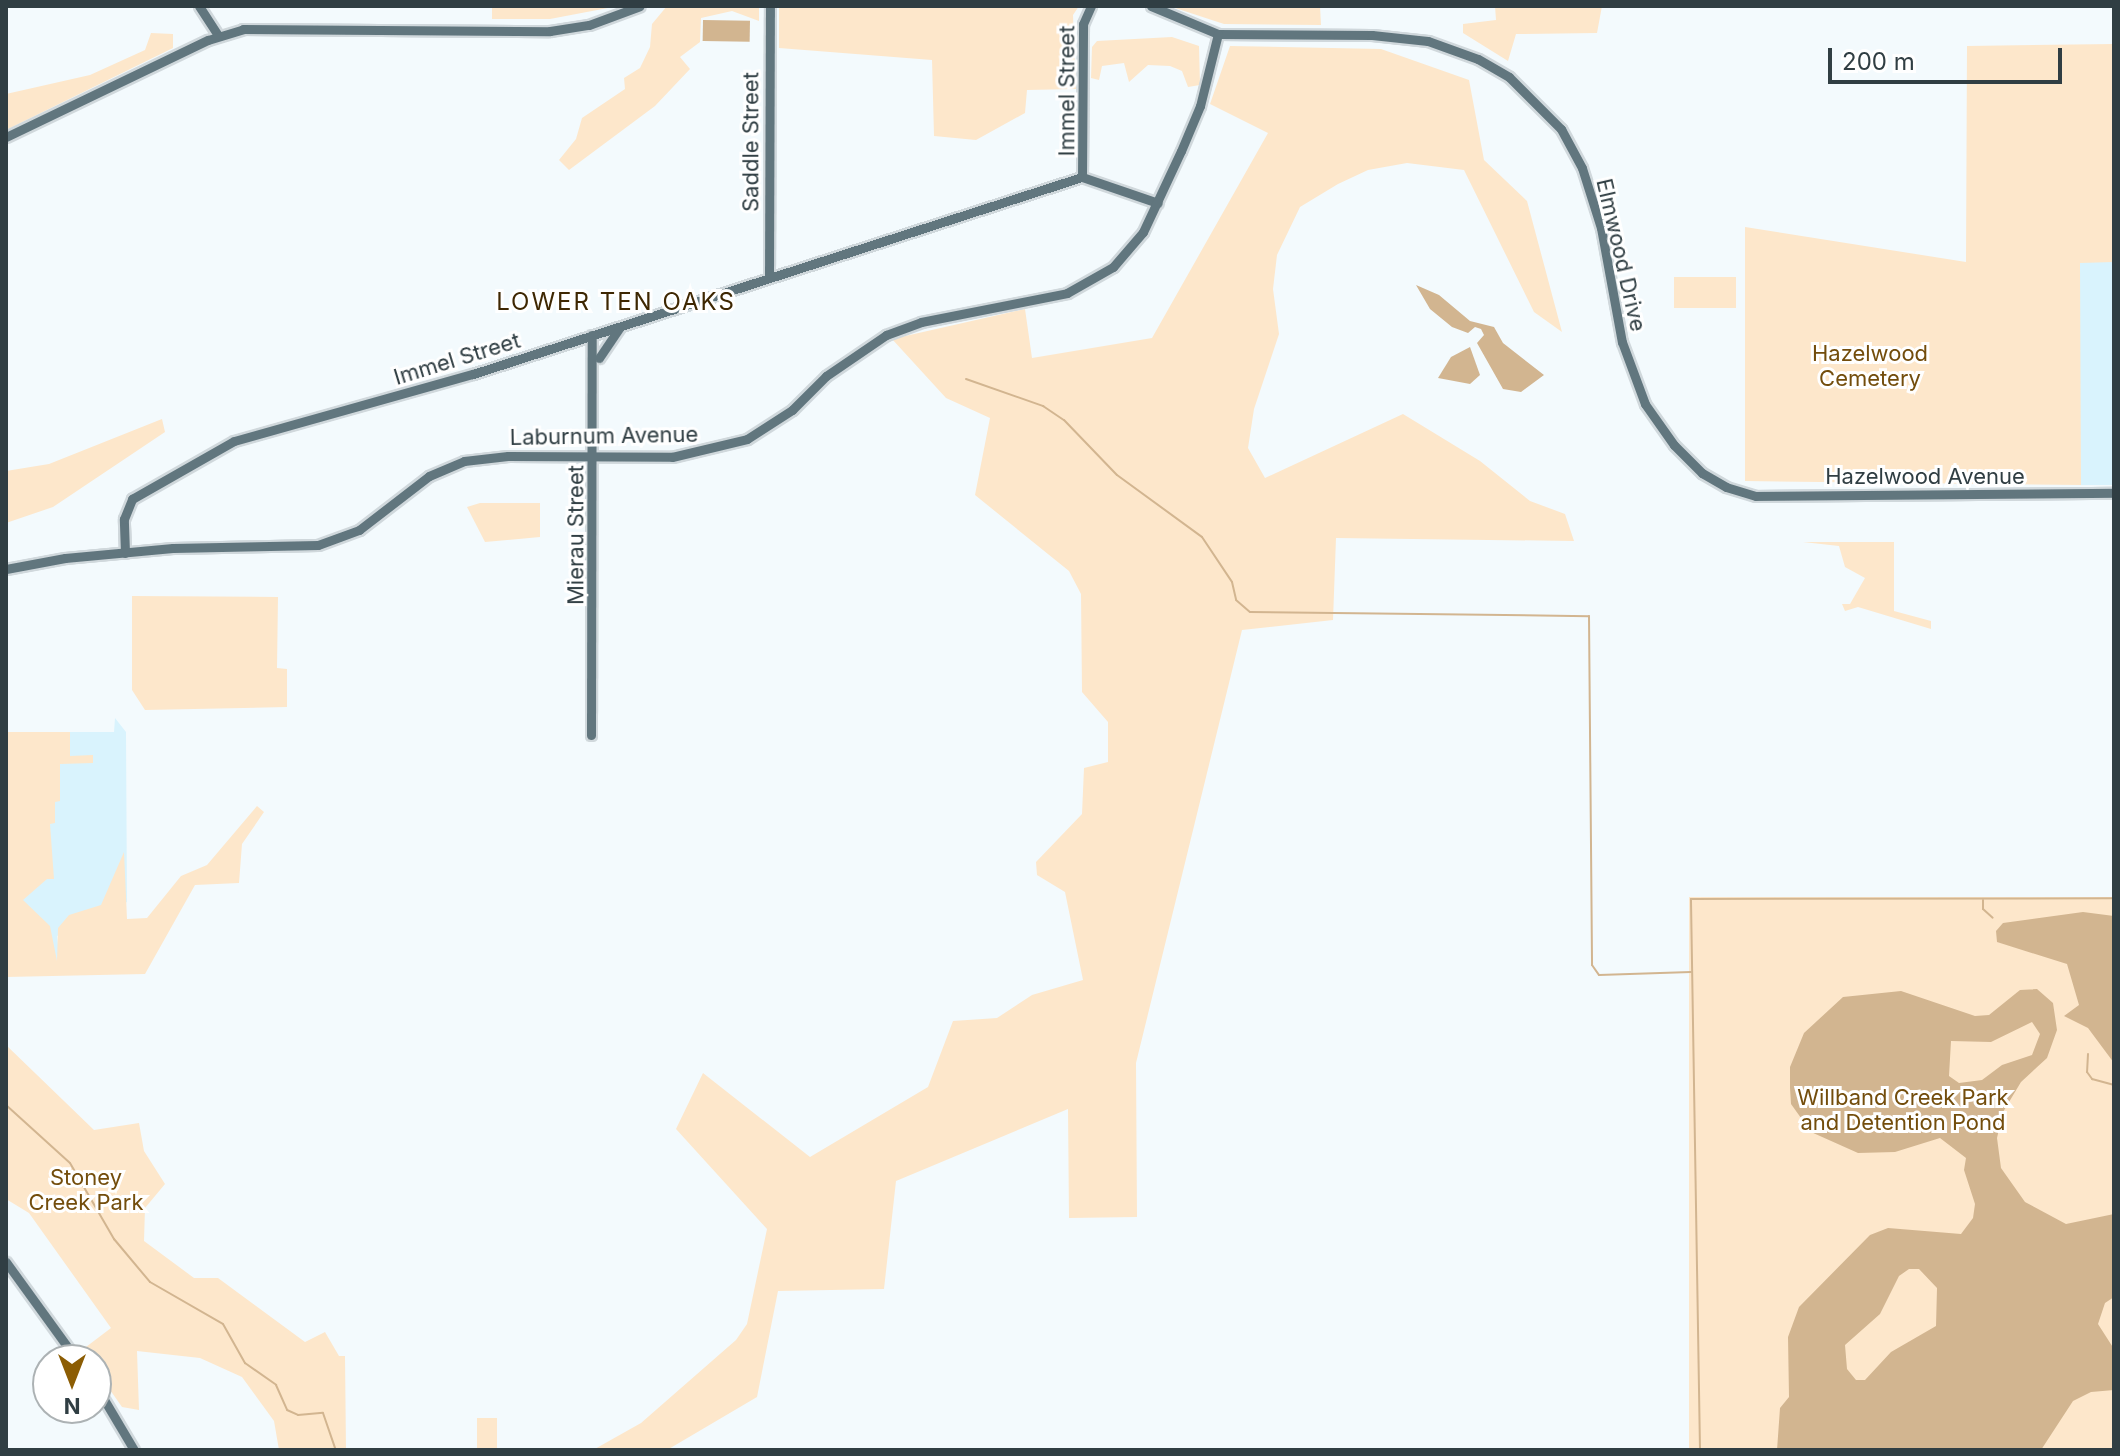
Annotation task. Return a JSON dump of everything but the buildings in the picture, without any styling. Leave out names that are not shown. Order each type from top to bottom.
[{"type":"street","points":[[199,6],[218,35]]},
{"type":"street","points":[[6,137],[218,35],[257,28],[550,31],[600,22],[640,6]]},
{"type":"street","name":"Saddle Street","points":[[769,277],[770,6]]},
{"type":"street","name":"Immel Street","points":[[1082,177],[1083,24],[1091,6]]},
{"type":"street","points":[[1151,6],[1218,34]]},
{"type":"street","name":"Elmwood Drive","points":[[1218,34],[1400,36],[1449,46],[1509,77],[1571,144],[1591,190],[1622,342],[1645,404],[1702,473],[1736,491]]},
{"type":"street","name":"Laburnum Avenue","points":[[6,569],[125,553],[318,545],[359,530],[451,465],[487,457],[686,456],[747,439],[792,410],[849,357],[886,335],[921,322],[1057,295],[1092,282],[1132,249],[1158,203],[1200,106],[1218,34]]},
{"type":"street","name":"Immel Street","points":[[125,553],[124,519],[132,499],[220,446],[592,335],[1082,177],[1158,203]]},
{"type":"street","points":[[595,377],[604,342],[622,325]]},
{"type":"street","name":"Mierau Street","points":[[591,735],[595,377],[592,335]]},
{"type":"street","name":"Hazelwood Avenue","points":[[1736,491],[1756,496],[2114,493]]},
{"type":"street","points":[[6,1262],[65,1344]]},
{"type":"street","points":[[112,1413],[134,1450]]},
{"type":"shaded area","points":[[703,20],[750,21],[750,42],[703,41]]},
{"type":"shaded area","points":[[2080,262],[2114,262],[2114,485],[2080,485]]},
{"type":"shaded area","points":[[1416,285],[1439,295],[1470,321],[1494,327],[1503,343],[1544,375],[1521,392],[1503,389],[1477,343],[1484,335],[1481,329],[1475,327],[1468,333],[1452,327],[1430,309]]},
{"type":"shaded area","points":[[1470,347],[1480,375],[1470,384],[1438,378],[1451,357]]},
{"type":"shaded area","points":[[115,718],[126,732],[127,902],[57,936],[60,960],[6,970],[6,732],[114,732]]},
{"type":"shaded area","points":[[2083,912],[2114,916],[2114,1063],[2088,1028],[2064,1016],[2079,1005],[2067,964],[1997,942],[1996,931],[2003,923]]},
{"type":"shaded area","points":[[2037,989],[2053,1003],[2057,1030],[2047,1058],[2021,1082],[2003,1112],[1997,1138],[2001,1168],[2025,1202],[2066,1224],[2114,1214],[2114,1297],[2105,1303],[2098,1324],[2114,1349],[2114,1390],[2091,1392],[2073,1401],[2041,1450],[1777,1450],[1780,1408],[1789,1397],[1788,1337],[1799,1307],[1870,1235],[1888,1228],[1961,1234],[1973,1218],[1975,1204],[1964,1170],[1966,1158],[1940,1138],[1895,1152],[1858,1153],[1811,1132],[1791,1104],[1790,1067],[1804,1033],[1843,997],[1901,991],[1975,1016],[1989,1015],[2020,990]],"holes":[[[2032,1022],[2040,1034],[2032,1055],[2002,1065],[1982,1080],[1959,1083],[1949,1076],[1951,1041],[1991,1042]],[[1909,1269],[1919,1269],[1937,1288],[1936,1326],[1891,1352],[1865,1380],[1856,1380],[1847,1369],[1845,1345],[1880,1314],[1899,1276]]]},
{"type":"green space","points":[[492,6],[613,7],[550,19],[492,19]]},
{"type":"green space","points":[[667,6],[759,6],[759,21],[732,11],[701,18],[700,42],[680,57],[690,69],[655,106],[569,170],[559,160],[576,139],[582,118],[625,89],[624,78],[640,68],[650,47],[652,24]]},
{"type":"green space","points":[[779,6],[1079,6],[1073,15],[1076,89],[1027,90],[1025,113],[976,140],[934,136],[932,60],[779,48]]},
{"type":"green space","points":[[1169,6],[1320,6],[1321,25],[1224,24]]},
{"type":"green space","points":[[1495,6],[1602,6],[1597,33],[1516,34],[1508,61],[1463,33],[1463,24],[1496,20]]},
{"type":"green space","points":[[151,33],[173,34],[173,48],[6,130],[6,94],[90,75],[145,50]]},
{"type":"green space","points":[[1172,37],[1199,46],[1200,85],[1188,87],[1182,71],[1170,66],[1148,65],[1129,82],[1124,63],[1102,66],[1099,80],[1091,78],[1092,47],[1097,41]]},
{"type":"green space","name":"Hazelwood Cemetery","points":[[2114,44],[2114,262],[2080,263],[2081,485],[1745,481],[1745,227],[1966,262],[1967,46]]},
{"type":"green space","points":[[1230,46],[1381,49],[1469,80],[1484,160],[1527,201],[1562,332],[1534,312],[1464,170],[1407,163],[1368,170],[1338,184],[1300,207],[1277,255],[1273,289],[1279,334],[1254,409],[1248,448],[1265,478],[1403,414],[1480,461],[1530,501],[1565,514],[1574,541],[1336,538],[1333,620],[1242,630],[1136,1063],[1137,1217],[1069,1218],[1068,1109],[896,1181],[884,1289],[778,1291],[757,1397],[667,1450],[593,1450],[641,1423],[736,1340],[747,1324],[767,1229],[676,1129],[703,1073],[810,1157],[928,1087],[953,1021],[997,1018],[1032,995],[1083,980],[1065,892],[1037,875],[1036,862],[1082,814],[1084,768],[1108,762],[1108,722],[1082,692],[1081,594],[1069,571],[975,495],[990,418],[946,398],[892,339],[1025,309],[1032,358],[1152,338],[1268,133],[1210,104]]},
{"type":"green space","points":[[1674,277],[1736,277],[1736,308],[1674,308]]},
{"type":"green space","points":[[162,419],[165,432],[53,507],[6,523],[6,471],[49,464]]},
{"type":"green space","points":[[480,503],[540,503],[540,537],[485,542],[467,507]]},
{"type":"green space","points":[[1803,542],[1894,542],[1894,611],[1931,621],[1931,629],[1858,607],[1845,611],[1842,604],[1850,604],[1865,578],[1845,567],[1839,546]]},
{"type":"green space","points":[[132,596],[278,597],[277,668],[287,669],[287,707],[145,710],[132,690]]},
{"type":"green space","points":[[6,732],[70,732],[70,756],[93,755],[93,763],[60,764],[60,801],[55,802],[55,823],[50,824],[54,879],[47,879],[23,900],[50,926],[57,961],[58,928],[69,915],[101,905],[124,852],[127,919],[147,918],[181,876],[207,865],[257,806],[264,812],[242,844],[239,883],[195,885],[145,974],[6,977]]},
{"type":"green space","name":"Willband Creek Park and Detention Pond","points":[[1689,897],[2114,897],[2114,1450],[1689,1450]]},
{"type":"green space","name":"Stoney Creek Park","points":[[6,1045],[94,1130],[139,1123],[144,1151],[165,1184],[145,1208],[144,1241],[194,1278],[218,1278],[305,1342],[325,1332],[339,1356],[345,1356],[346,1450],[279,1450],[274,1421],[242,1377],[200,1358],[137,1351],[139,1410],[122,1407],[112,1393],[112,1344],[90,1344],[111,1328],[29,1213],[6,1199]]},
{"type":"green space","points":[[477,1418],[497,1418],[497,1450],[477,1450]]},
{"type":"waterway","points":[[966,379],[1043,406],[1064,420],[1117,475],[1202,537],[1232,582],[1236,600],[1250,612],[1589,616],[1592,965],[1599,975],[1691,972]]},
{"type":"waterway","points":[[1700,1450],[1691,899],[2114,898]]},
{"type":"waterway","points":[[1983,900],[1983,909],[1993,918]]},
{"type":"waterway","points":[[2088,1054],[2087,1072],[2092,1079],[2114,1085]]},
{"type":"waterway","points":[[6,1105],[70,1163],[114,1239],[150,1282],[223,1324],[245,1363],[276,1385],[287,1410],[298,1415],[323,1413],[336,1450]]},
{"type":"district","name":"LOWER TEN OAKS","points":[[616,302]]}]
